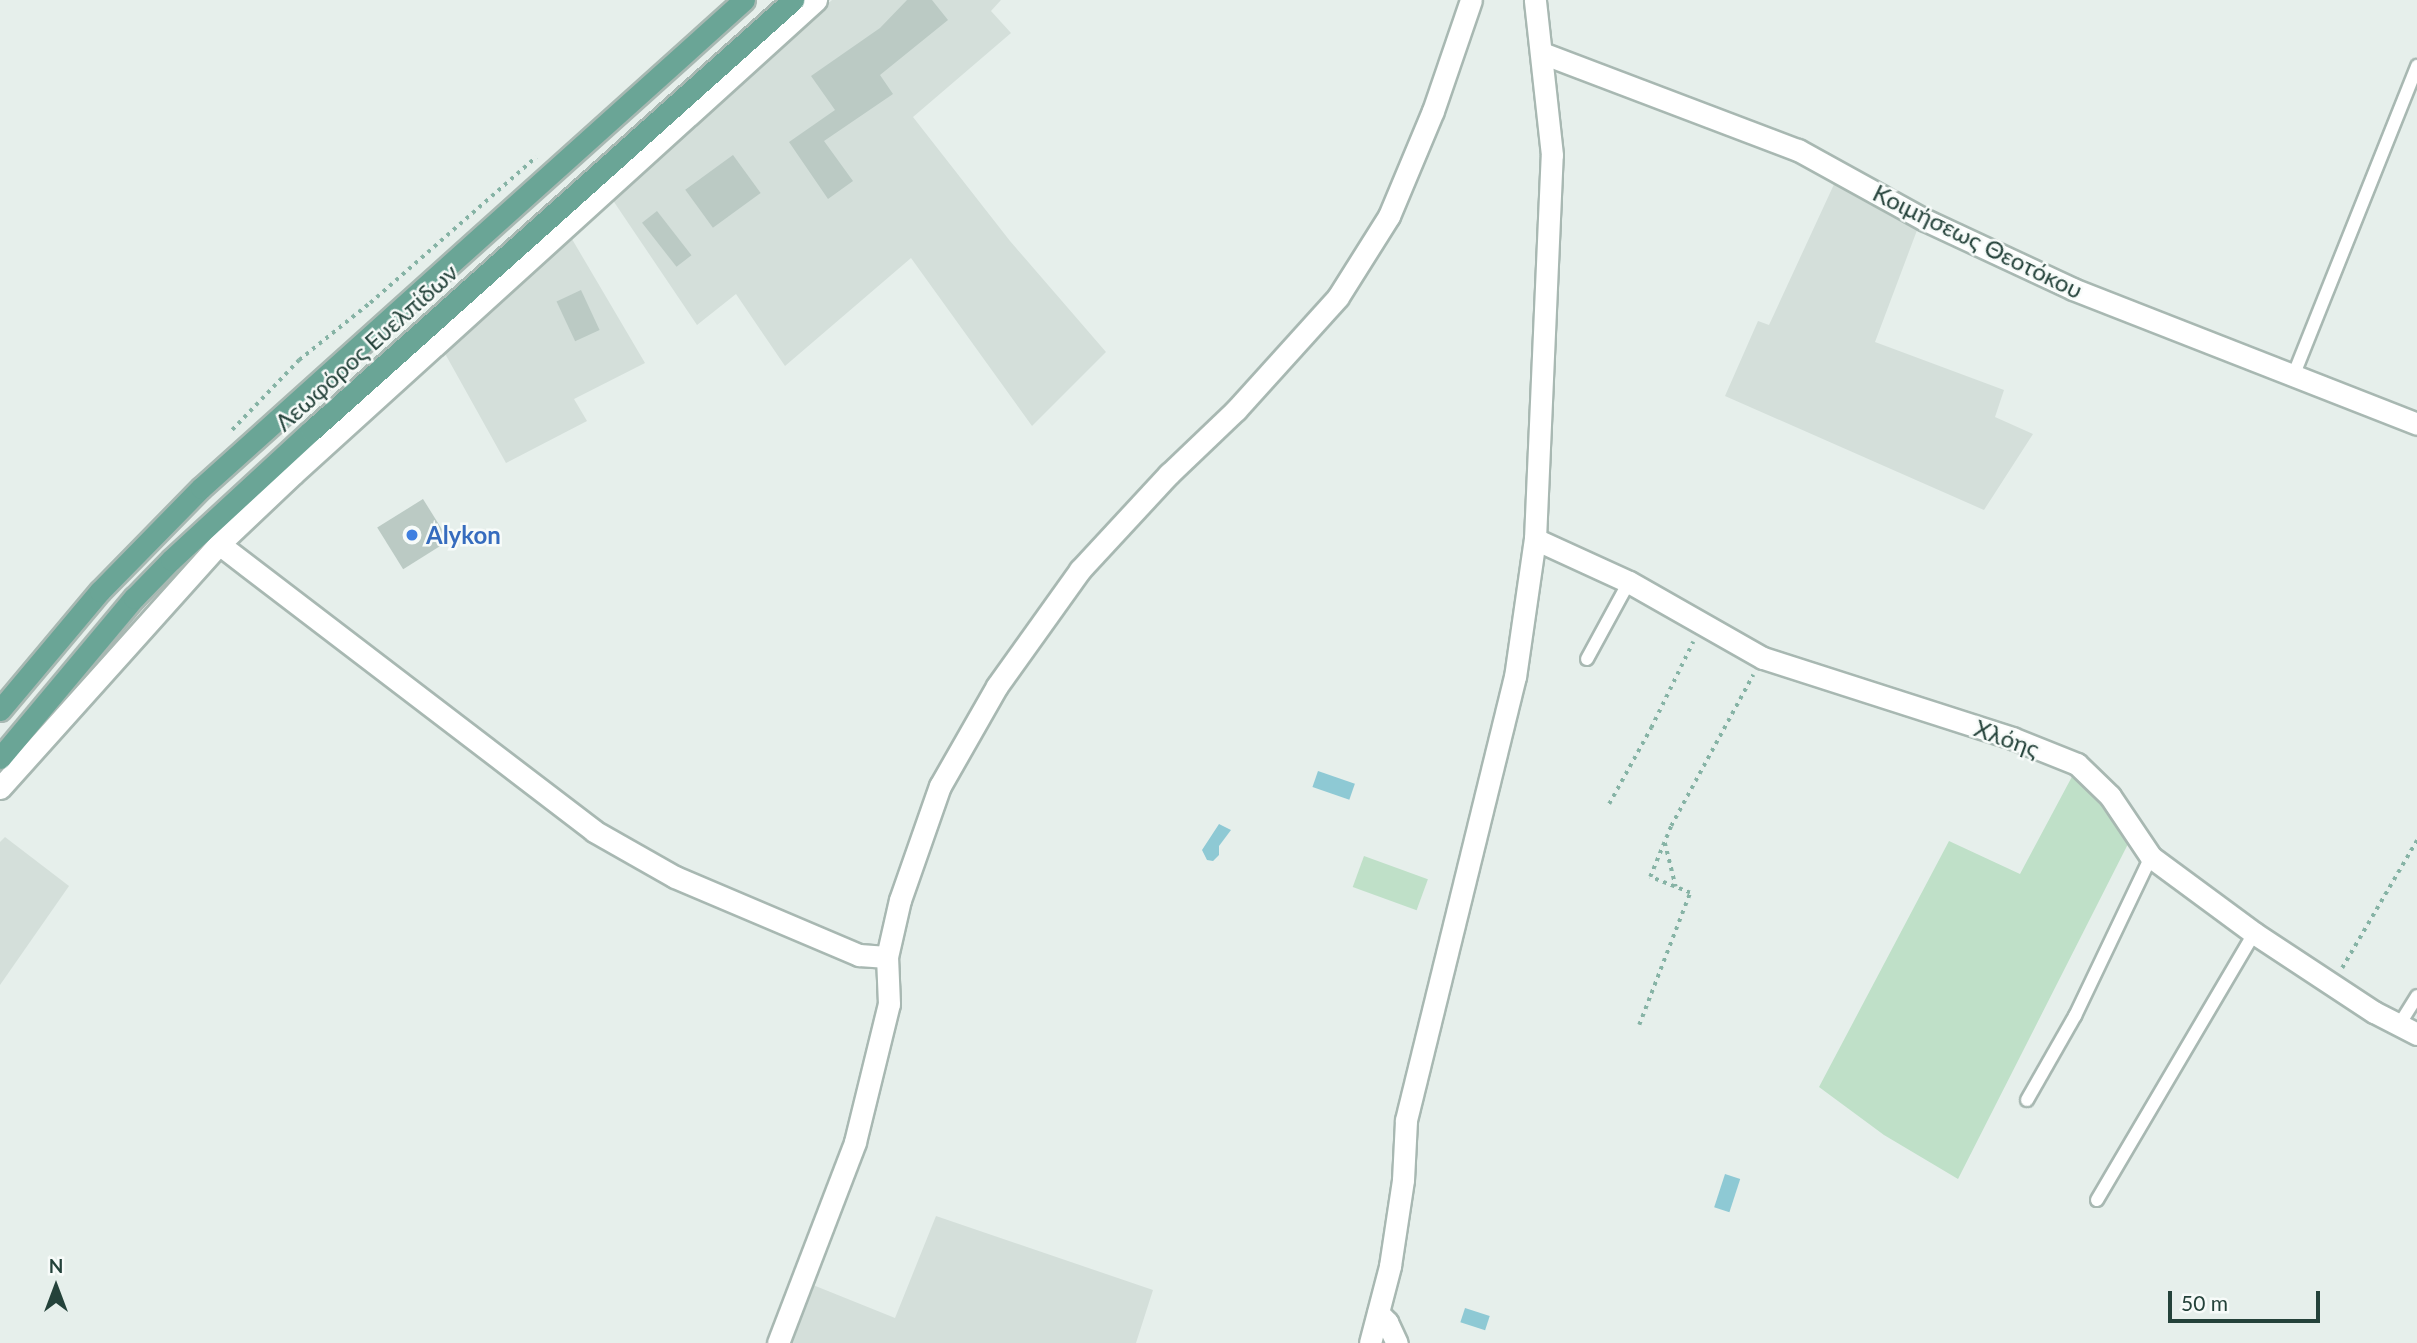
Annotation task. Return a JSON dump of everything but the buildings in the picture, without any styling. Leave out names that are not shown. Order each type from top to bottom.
[{"type":"main road","name":"Λεωφόρος Ευελπίδων","points":[[0,710],[100,591],[201,488],[744,0]]},
{"type":"main road","name":"Λεωφόρος Ευελπίδων","points":[[0,758],[135,598],[188,544],[793,0]]},
{"type":"street","points":[[0,788],[219,544],[313,455],[817,0]]},
{"type":"street","points":[[778,1343],[855,1142],[890,1004],[887,957],[901,900],[940,786],[997,686],[1080,570],[1169,474],[1236,410],[1338,297],[1389,216],[1433,111],[1471,0]]},
{"type":"street","points":[[1370,1343],[1390,1265],[1402,1180],[1406,1120],[1515,677],[1535,539],[1552,155],[1535,0]]},
{"type":"street","name":"Κοιμήσεως Θεοτόκου","points":[[1542,53],[1798,150],[1925,220],[2073,289],[2417,424]]},
{"type":"street","name":"Χλόης","points":[[1535,539],[1629,582],[1763,658],[2012,738],[2077,764],[2110,796],[2151,857],[2254,933],[2408,1029]]},
{"type":"street","points":[[219,544],[594,831],[675,877],[859,955],[887,957]]},
{"type":"street","points":[[1378,1313],[1387,1322],[1397,1343]]},
{"type":"lane","points":[[2294,374],[2417,66]]},
{"type":"lane","points":[[1587,659],[1629,582]]},
{"type":"lane","points":[[2027,1100],[2075,1016],[2151,857]]},
{"type":"lane","points":[[2097,1200],[2254,933]]},
{"type":"lane","points":[[2408,1029],[2417,996]]},
{"type":"path","points":[[1609,804],[1651,729],[1702,621]]},
{"type":"path","points":[[1639,1025],[1690,893],[1650,877],[1665,841],[1763,658]]},
{"type":"path","points":[[2332,984],[2417,840]]},
{"type":"path","points":[[1665,841],[1676,887]]},
{"type":"shaded area","points":[[832,0],[1001,0],[991,11],[1011,33],[913,117],[1010,241],[1106,352],[1032,426],[911,258],[785,366],[736,294],[697,325],[610,196]]},
{"type":"shaded area","points":[[1836,180],[1919,225],[1875,342],[2004,390],[1995,417],[2033,434],[1984,510],[1725,396],[1758,321],[1769,325]]},
{"type":"shaded area","points":[[569,234],[645,363],[574,399],[587,421],[506,463],[443,350]]},
{"type":"shaded area","points":[[5,837],[69,886],[0,985],[0,842]]},
{"type":"shaded area","points":[[936,1216],[1153,1290],[1136,1343],[790,1343],[813,1285],[895,1318]]},
{"type":"green space","points":[[2075,771],[2099,789],[2129,842],[1958,1179],[1884,1135],[1819,1087],[1949,841],[2020,874]]},
{"type":"green space","points":[[1364,856],[1428,879],[1417,910],[1353,887]]},
{"type":"water","points":[[1318,771],[1355,784],[1349,800],[1312,787]]},
{"type":"water","points":[[1219,824],[1231,830],[1219,846],[1219,855],[1213,861],[1207,860],[1202,850]]},
{"type":"water","points":[[1725,1174],[1740,1179],[1729,1212],[1714,1207]]},
{"type":"water","points":[[1465,1308],[1490,1316],[1485,1330],[1460,1322]]},
{"type":"place","name":"Alykon","points":[[412,535]]}]
